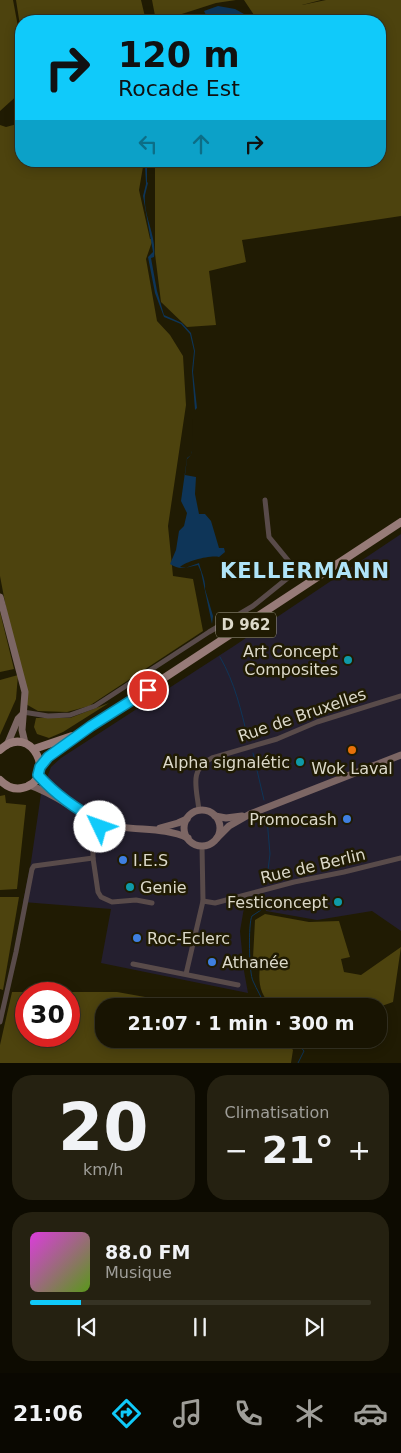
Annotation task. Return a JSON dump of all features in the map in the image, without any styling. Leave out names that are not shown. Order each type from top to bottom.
[{"type":"main road","name":"D 962","points":[[39,771],[48,757],[91,726],[162,682],[401,522]]},
{"type":"main road","name":"D 962","points":[[34,749],[63,740],[91,726]]},
{"type":"main road","points":[[1,782],[15,788],[29,785],[39,771],[38,755],[34,749],[25,744],[13,742],[3,747]]},
{"type":"street","points":[[23,713],[48,716],[70,715],[95,706],[209,632],[253,606],[282,584],[293,570],[292,565],[269,538],[265,500]]},
{"type":"street","points":[[0,597],[24,692],[22,730],[25,744]]},
{"type":"street","name":"Rue de Bruxelles","points":[[199,811],[196,776],[203,762],[291,734],[308,725],[401,696]]},
{"type":"street","points":[[3,747],[23,713]]},
{"type":"street","points":[[29,785],[65,801],[101,822],[177,833],[188,838],[196,845],[202,846],[213,842],[229,826],[250,814],[401,755]]},
{"type":"street","points":[[39,771],[65,801]]},
{"type":"street","points":[[155,829],[178,824],[194,812],[199,811],[231,818],[250,814]]},
{"type":"street","points":[[216,816],[220,827],[217,838]]},
{"type":"street","points":[[187,819],[185,828],[188,838]]},
{"type":"street","points":[[101,822],[93,849],[98,892],[101,897],[112,902],[136,900],[152,903]]},
{"type":"street","points":[[186,974],[203,901],[201,889],[202,846]]},
{"type":"street","points":[[0,1022],[32,869],[34,866],[93,858]]},
{"type":"street","name":"Rue de Berlin","points":[[203,901],[215,903],[294,882],[401,858]]},
{"type":"street","points":[[133,964],[238,985]]},
{"type":"shaded area","points":[[0,0],[13,0],[16,15],[15,97],[0,111]]},
{"type":"shaded area","points":[[16,0],[141,0],[145,15],[18,15]]},
{"type":"shaded area","points":[[152,0],[236,0],[216,3],[179,15],[155,15]]},
{"type":"shaded area","points":[[244,0],[321,0],[302,5],[326,0],[401,0],[401,216],[242,240],[246,262],[209,271],[216,325],[187,327],[161,302],[155,254],[155,167],[386,167],[386,15],[254,15]]},
{"type":"shaded area","points":[[0,125],[6,127],[15,125],[15,167],[143,167],[139,190],[150,239],[153,239],[146,259],[157,321],[170,335],[183,356],[186,405],[168,526],[173,576],[193,579],[203,631],[89,706],[67,712],[38,711],[24,703],[0,576]]},
{"type":"shaded area","points":[[401,534],[401,931],[372,911],[317,920],[266,911],[263,897],[245,902],[240,931],[248,993],[101,963],[111,909],[23,902],[41,794],[51,767],[61,758],[234,646]]},
{"type":"shaded area","points":[[0,612],[14,669],[0,672]]},
{"type":"shaded area","points":[[18,675],[16,699],[0,735],[0,680]]},
{"type":"shaded area","points":[[109,703],[63,732],[49,738],[37,734],[34,727],[36,718],[70,718]]},
{"type":"shaded area","points":[[5,795],[6,803],[26,805],[17,889],[0,890],[0,796]]},
{"type":"shaded area","points":[[0,897],[19,897],[3,990],[0,989]]},
{"type":"shaded area","points":[[265,914],[309,922],[339,921],[350,957],[341,959],[344,972],[361,975],[401,947],[393,1002],[387,1004],[387,998],[266,998],[262,993],[259,978],[260,967],[253,958],[255,920]]},
{"type":"shaded area","points":[[12,992],[15,992],[15,1047],[80,1047],[80,992],[117,992],[151,998],[95,998],[95,1048],[291,1048],[293,1050],[291,1063],[0,1063],[0,1045]]},
{"type":"water","points":[[218,6],[235,9],[244,15],[206,15],[204,11]]},
{"type":"water","points":[[145,167],[147,167],[148,183],[145,203],[154,241],[154,257],[151,258],[157,291],[164,315],[182,323],[191,333],[195,351],[193,372],[197,408],[195,410],[192,371],[194,351],[190,334],[181,324],[164,317],[155,293],[148,257],[153,252],[143,196],[146,184]]},
{"type":"water","points":[[191,455],[187,459],[185,475],[196,477],[195,494],[199,514],[205,514],[211,521],[219,548],[224,548],[225,552],[219,557],[199,559],[180,567],[184,568],[177,567],[170,564],[176,550],[179,531],[184,526],[187,513],[181,501],[187,458]]},
{"type":"water","points":[[199,563],[213,616],[212,624],[198,565],[186,567]]},
{"type":"waterway","points":[[220,657],[234,687],[248,739]]},
{"type":"waterway","points":[[253,753],[264,800]]},
{"type":"waterway","points":[[267,819],[270,854],[267,878]]},
{"type":"waterway","points":[[259,898],[261,910],[252,916],[251,921],[250,959],[253,981],[261,998]]},
{"type":"waterway","points":[[298,1063],[304,1051],[302,1048]]},
{"type":"place","name":"Art Concept Composites","points":[[348,660]]},
{"type":"place","name":"Wok Laval","points":[[352,750]]},
{"type":"place","name":"Alpha signalétic","points":[[300,762]]},
{"type":"place","name":"Promocash","points":[[347,819]]},
{"type":"place","name":"I.E.S","points":[[123,860]]},
{"type":"place","name":"Genie","points":[[130,887]]},
{"type":"place","name":"Festiconcept","points":[[338,902]]},
{"type":"place","name":"Roc-Eclerc","points":[[137,938]]},
{"type":"place","name":"Athanée","points":[[212,962]]},
{"type":"district","name":"KELLERMANN","points":[[305,571]]},
{"type":"route","points":[[100,827],[101,822],[65,801],[44,781],[38,775],[40,767],[48,757],[91,726],[148,690]]}]
